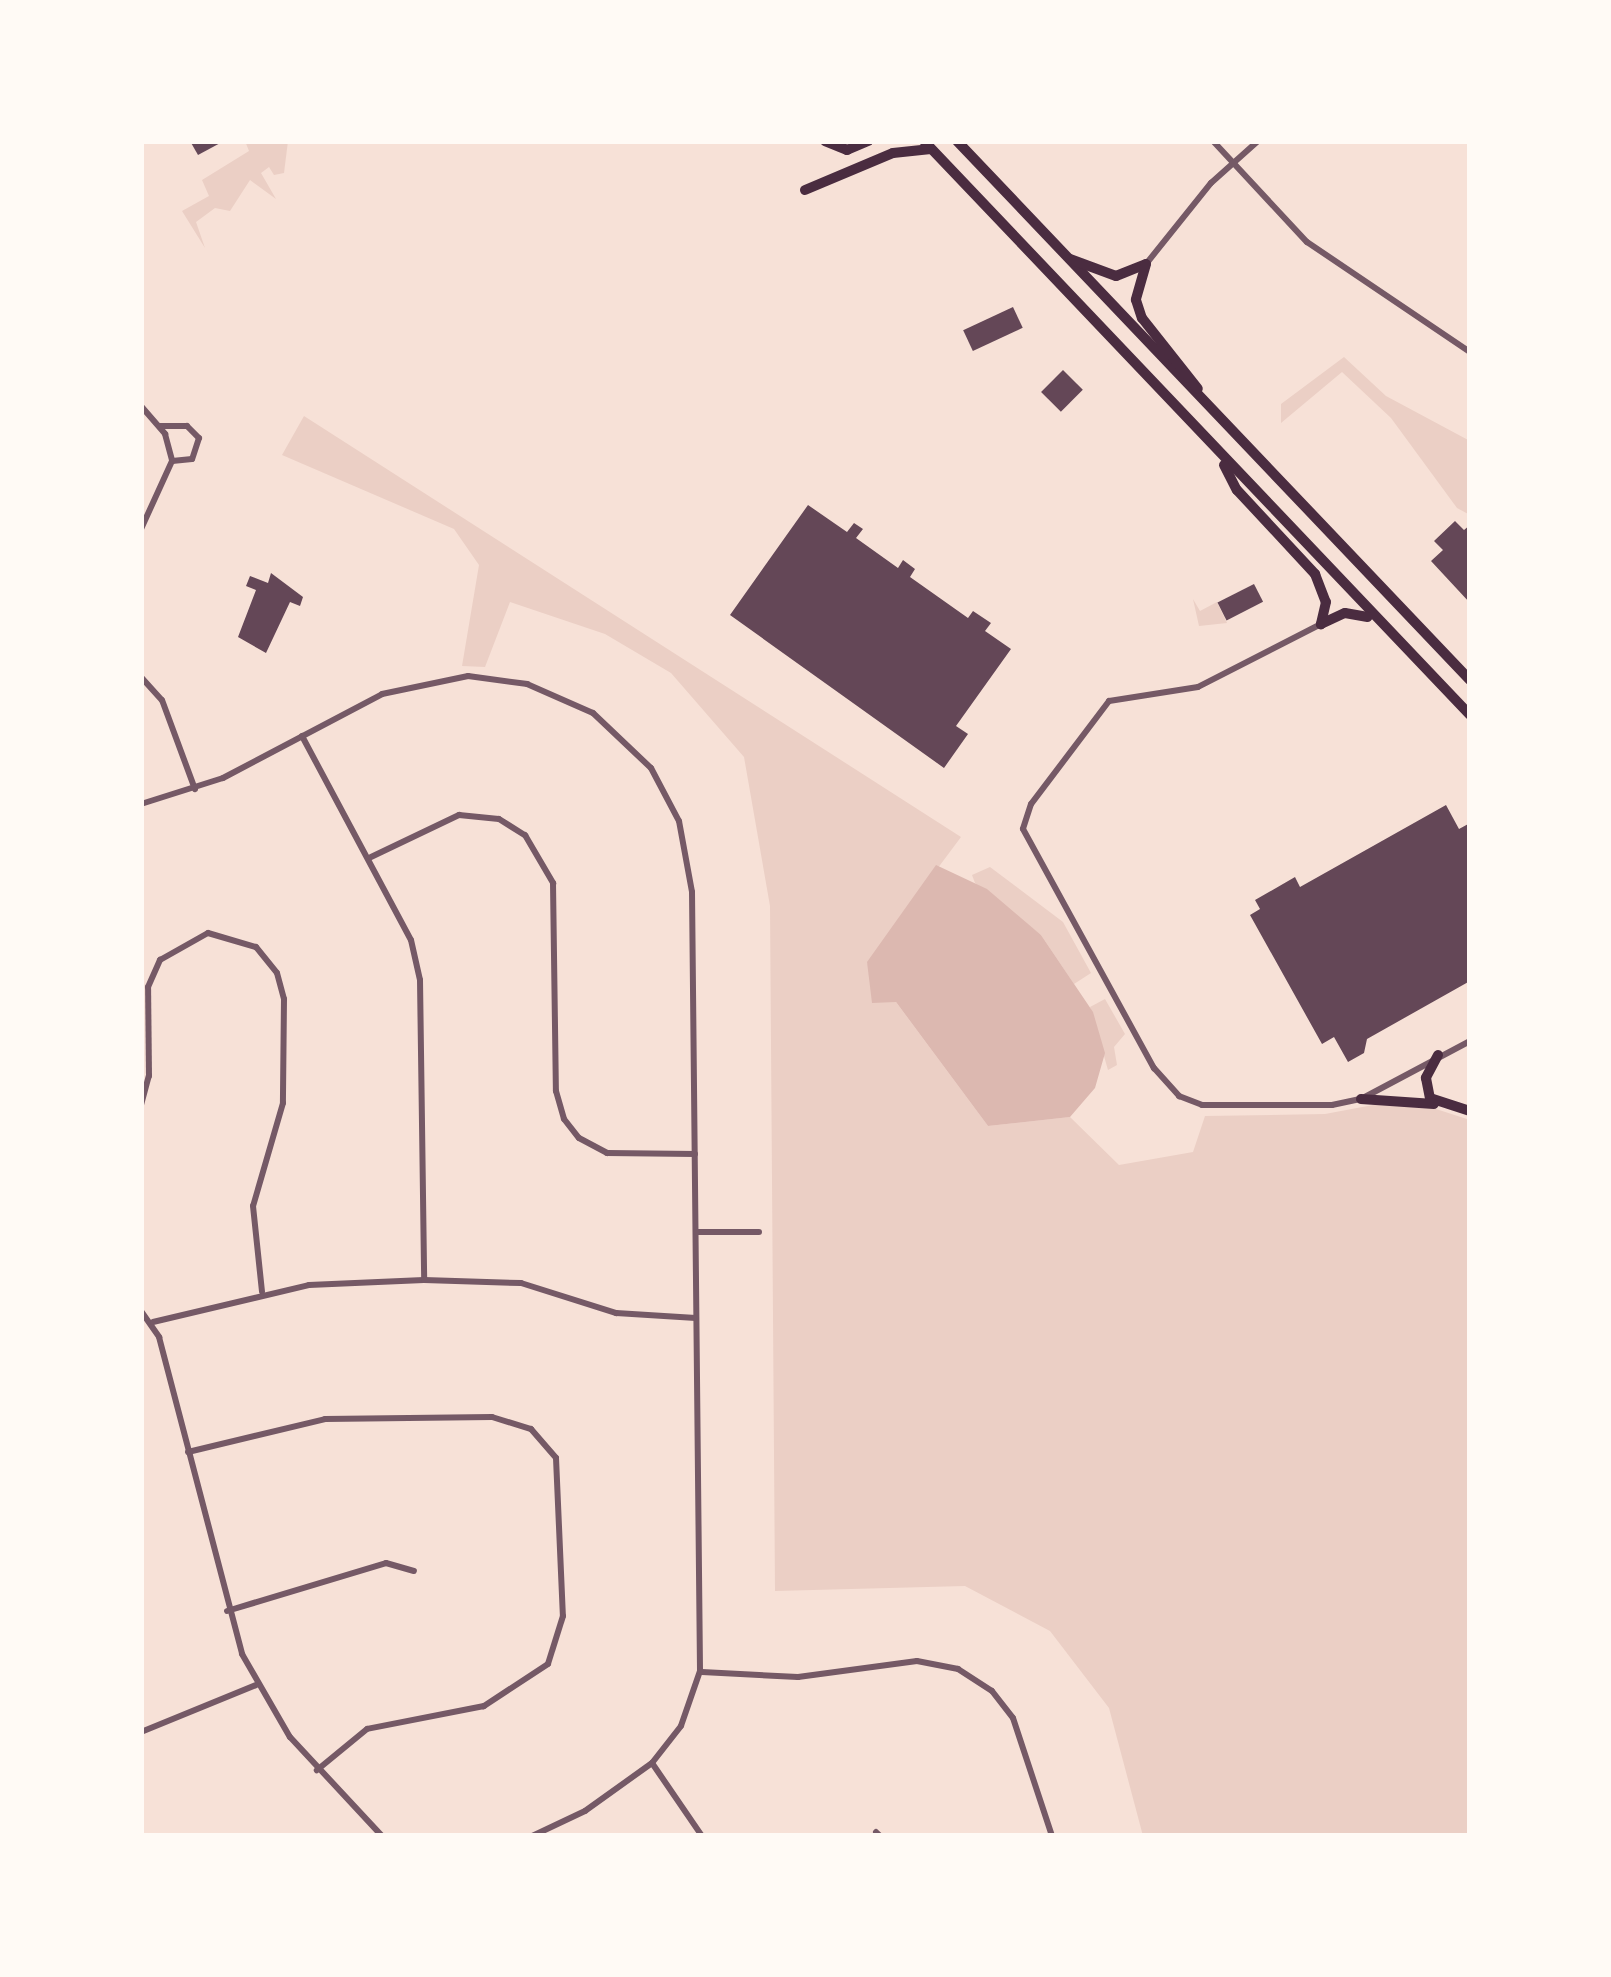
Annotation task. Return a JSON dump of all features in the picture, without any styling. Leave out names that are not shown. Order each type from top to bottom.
[{"type":"highway","points":[[825,141],[847,150],[868,141]]},
{"type":"highway","points":[[957,141],[1470,680]]},
{"type":"highway","points":[[806,190],[893,153],[928,145],[1470,715]]},
{"type":"highway","points":[[1067,258],[1116,276],[1146,264]]},
{"type":"highway","points":[[1146,264],[1136,300],[1142,318],[1218,418]]},
{"type":"highway","points":[[1217,452],[1237,490],[1316,574],[1326,602],[1322,623],[1358,611],[1419,664]]},
{"type":"highway","points":[[1438,1055],[1425,1084],[1441,1107]]},
{"type":"highway","points":[[1361,1099],[1404,1096],[1470,1111]]},
{"type":"street","points":[[1213,141],[1321,253],[1470,352]]},
{"type":"street","points":[[1146,264],[1258,141]]},
{"type":"street","points":[[141,406],[160,426],[172,461],[141,529]]},
{"type":"street","points":[[160,426],[187,426],[199,438],[192,459],[172,461]]},
{"type":"street","points":[[1322,623],[1198,687],[1109,701],[1031,804],[1023,829],[1165,1084],[1202,1105],[1361,1099],[1470,1041]]},
{"type":"street","points":[[141,804],[195,789],[391,690],[468,676],[560,695],[627,741],[668,798],[686,847],[696,1154],[700,1672],[681,1726],[652,1763],[585,1811],[532,1836]]},
{"type":"street","points":[[141,677],[162,700],[195,789]]},
{"type":"street","points":[[302,736],[371,857],[411,940],[420,980],[424,1280]]},
{"type":"street","points":[[371,857],[460,815],[499,819],[525,835],[553,884],[556,1091],[564,1119],[582,1141],[608,1153],[696,1154]]},
{"type":"street","points":[[141,1105],[156,965],[201,934],[256,946],[277,973],[284,999],[283,1102],[253,1206],[262,1292]]},
{"type":"street","points":[[696,1232],[759,1232]]},
{"type":"street","points":[[153,1322],[262,1292],[424,1280],[530,1284],[616,1313],[696,1318]]},
{"type":"street","points":[[141,1311],[153,1322],[227,1611],[256,1684],[317,1770],[382,1836]]},
{"type":"street","points":[[188,1452],[325,1419],[492,1417],[531,1429],[556,1459],[563,1616],[548,1664],[484,1706],[367,1729],[317,1770]]},
{"type":"street","points":[[227,1611],[386,1563],[415,1571]]},
{"type":"street","points":[[700,1672],[786,1677],[917,1661],[958,1669],[1009,1711],[1052,1836]]},
{"type":"street","points":[[141,1732],[256,1684]]},
{"type":"street","points":[[652,1763],[702,1836]]},
{"type":"shaded area","points":[[245,141],[288,141],[284,173],[274,175],[269,167],[261,173],[276,199],[250,180],[230,211],[215,208],[196,222],[205,248],[182,211],[209,196],[202,180],[249,151]]},
{"type":"shaded area","points":[[1344,357],[1386,396],[1470,441],[1470,515],[1457,508],[1391,418],[1342,372],[1281,423],[1281,404]]},
{"type":"shaded area","points":[[304,416],[961,837],[867,963],[988,1126],[1070,1117],[1119,1165],[1193,1152],[1205,1116],[1325,1114],[1405,1099],[1470,1120],[1470,1836],[1143,1836],[1109,1708],[1050,1631],[965,1586],[775,1591],[770,906],[744,757],[671,673],[605,634],[510,602],[485,667],[462,666],[479,565],[454,529],[282,455]]},
{"type":"shaded area","points":[[1193,599],[1200,611],[1217,602],[1227,623],[1199,626]]},
{"type":"shaded area","points":[[936,865],[987,889],[1041,935],[1093,1012],[1105,1053],[1095,1088],[1070,1117],[988,1126],[896,1002],[872,1003],[867,962]]},
{"type":"shaded area","points":[[990,867],[1063,922],[1091,973],[1074,984],[1041,935],[975,883],[972,875]]},
{"type":"shaded area","points":[[1105,999],[1125,1034],[1114,1047],[1117,1065],[1108,1070],[1090,1007]]},
{"type":"building","points":[[190,141],[224,141],[198,155]]},
{"type":"building","points":[[1013,307],[1023,328],[973,351],[963,330]]},
{"type":"building","points":[[1063,370],[1083,390],[1061,412],[1041,392]]},
{"type":"building","points":[[808,505],[847,532],[854,523],[863,529],[856,538],[898,568],[903,560],[915,569],[910,577],[968,618],[973,611],[991,623],[985,631],[1011,649],[956,726],[968,734],[944,768],[730,615]]},
{"type":"building","points":[[1455,521],[1464,530],[1470,525],[1470,603],[1431,561],[1443,550],[1434,541]]},
{"type":"building","points":[[271,573],[303,597],[300,606],[290,602],[266,653],[238,637],[256,590],[246,586],[250,576],[268,583]]},
{"type":"building","points":[[1254,584],[1263,602],[1227,620],[1217,603]]},
{"type":"building","points":[[1446,805],[1459,829],[1470,823],[1470,981],[1367,1039],[1364,1053],[1348,1062],[1334,1037],[1322,1044],[1250,915],[1260,909],[1255,900],[1295,877],[1300,887]]}]
